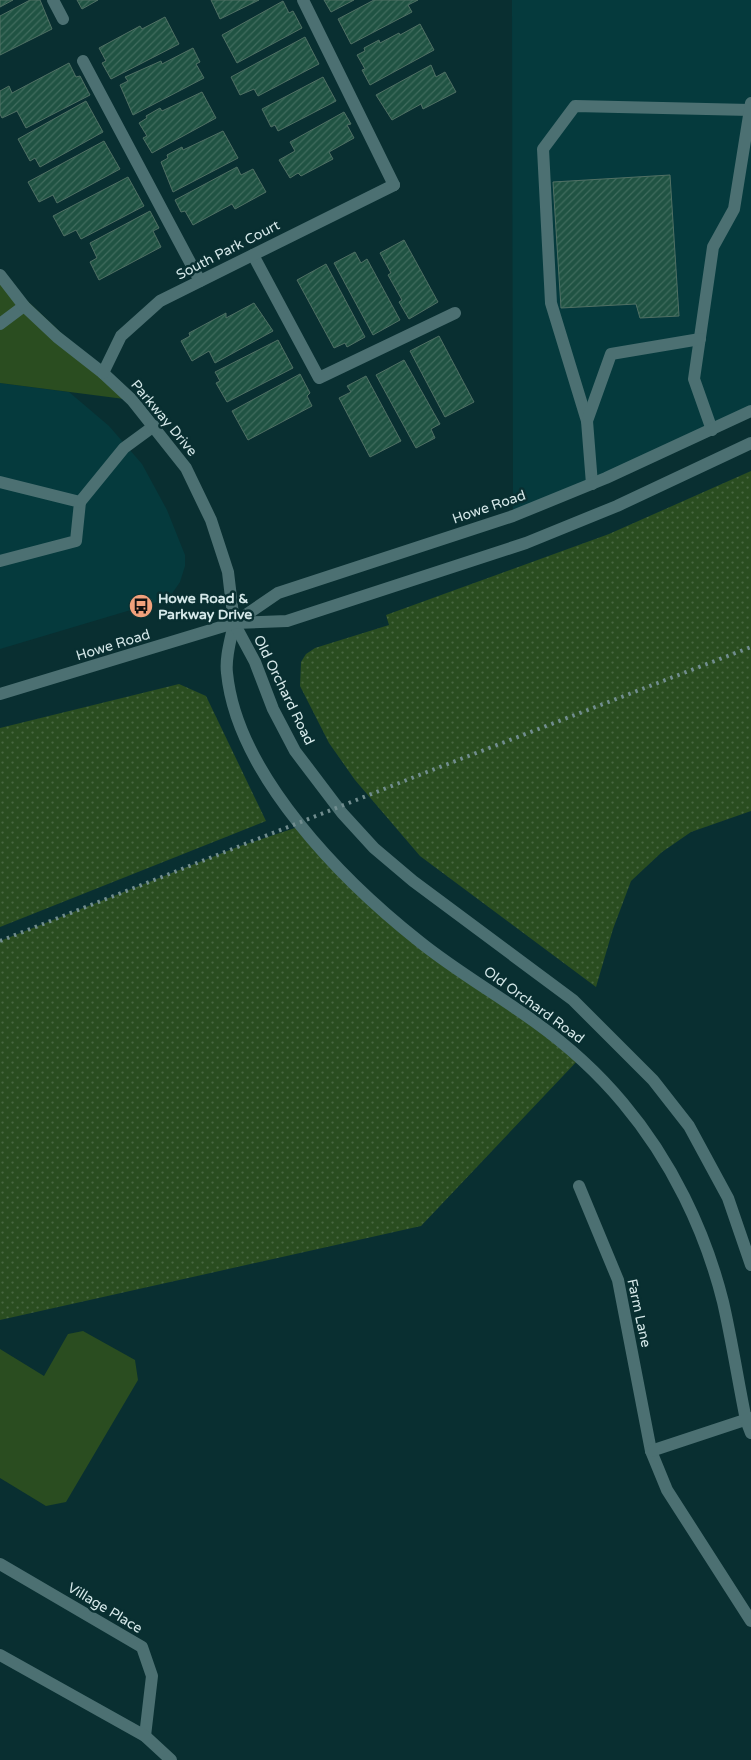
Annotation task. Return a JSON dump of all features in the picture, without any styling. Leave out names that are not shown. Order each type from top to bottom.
[{"type":"street","points":[[54,0],[63,19]]},
{"type":"street","name":"South Park Court","points":[[103,373],[121,336],[160,301],[394,185],[303,0]]},
{"type":"street","points":[[83,61],[200,281]]},
{"type":"street","points":[[592,484],[587,421],[551,303],[544,149],[575,106],[750,106],[734,209],[713,248],[694,379],[712,430]]},
{"type":"street","points":[[253,255],[319,378],[455,313]]},
{"type":"street","name":"Parkway Drive","points":[[0,275],[24,306],[57,337],[103,373],[132,400],[186,468],[211,520],[228,572],[234,623]]},
{"type":"street","points":[[0,324],[24,306]]},
{"type":"street","points":[[587,421],[611,354],[700,339]]},
{"type":"street","name":"Howe Road","points":[[234,623],[278,593],[513,516],[592,484],[751,411]]},
{"type":"street","points":[[0,561],[76,541],[80,502],[130,442],[154,426]]},
{"type":"street","name":"Howe Road","points":[[0,694],[234,623],[287,622],[526,544],[617,506],[751,443]]},
{"type":"street","points":[[0,482],[80,502]]},
{"type":"street","name":"Old Orchard Road","points":[[234,623],[255,662],[273,708],[295,751],[374,848],[413,882],[574,1000],[653,1080],[689,1126],[728,1198],[751,1265]]},
{"type":"street","name":"Old Orchard Road","points":[[234,623],[226,669],[230,693],[244,734],[270,783],[328,860],[421,943],[538,1024],[580,1058],[623,1103],[662,1157],[695,1218],[722,1301],[751,1433]]},
{"type":"street","name":"Farm Lane","points":[[579,1186],[618,1280],[652,1451],[667,1490],[751,1621]]},
{"type":"street","points":[[652,1451],[749,1419]]},
{"type":"street","name":"Village Place","points":[[0,1564],[142,1647],[152,1676],[145,1736]]},
{"type":"street","points":[[0,1655],[145,1736],[171,1760]]},
{"type":"shaded area","points":[[512,0],[751,0],[751,411],[513,516]]},
{"type":"shaded area","points":[[0,383],[69,392],[109,426],[142,464],[167,510],[185,555],[185,566],[180,582],[171,595],[161,601],[0,649]]},
{"type":"green space","points":[[0,275],[132,400],[0,383]]},
{"type":"green space","points":[[751,471],[751,811],[691,832],[662,852],[631,881],[613,929],[596,987],[420,856],[355,780],[329,743],[300,686],[301,662],[306,654],[315,648],[389,625],[386,615],[609,534]]},
{"type":"green space","points":[[179,684],[206,696],[266,821],[0,927],[0,728]]},
{"type":"green space","points":[[301,826],[364,894],[580,1058],[421,1226],[0,1320],[0,941],[240,846]]},
{"type":"green space","points":[[83,1331],[135,1360],[138,1380],[66,1502],[46,1506],[0,1478],[0,1349],[44,1376],[68,1334]]},
{"type":"building","points":[[0,0],[13,0],[0,7]]},
{"type":"building","points":[[30,0],[40,0],[52,29],[0,55],[0,16]]},
{"type":"building","points":[[77,0],[98,0],[82,9]]},
{"type":"building","points":[[211,0],[259,0],[220,19]]},
{"type":"building","points":[[324,0],[354,0],[331,12]]},
{"type":"building","points":[[374,0],[418,0],[408,5],[412,12],[351,44],[338,19]]},
{"type":"building","points":[[283,1],[289,13],[293,11],[302,28],[237,63],[222,35]]},
{"type":"building","points":[[165,17],[179,44],[111,79],[102,63],[106,61],[99,48],[140,26],[142,29]]},
{"type":"building","points":[[420,24],[434,50],[370,85],[362,70],[365,69],[357,55],[365,51],[364,48],[379,40],[380,43]]},
{"type":"building","points":[[305,37],[319,64],[258,96],[254,89],[240,95],[231,77]]},
{"type":"building","points":[[193,48],[200,62],[196,64],[204,78],[133,115],[120,85],[128,81],[125,77],[161,61],[162,64]]},
{"type":"building","points":[[69,63],[76,77],[80,76],[90,95],[26,128],[17,111],[2,118],[0,114],[0,91],[9,86],[12,93]]},
{"type":"building","points":[[431,65],[436,77],[445,72],[456,92],[423,109],[421,104],[392,120],[376,95]]},
{"type":"building","points":[[323,77],[336,101],[278,131],[275,125],[271,127],[262,109]]},
{"type":"building","points":[[202,92],[216,118],[152,153],[143,138],[147,136],[139,123],[147,118],[146,116],[160,108],[162,111]]},
{"type":"building","points":[[86,101],[103,132],[40,167],[35,158],[30,161],[18,139]]},
{"type":"building","points":[[344,112],[351,124],[347,125],[354,138],[329,152],[333,159],[301,176],[298,173],[290,178],[279,160],[295,151],[290,142]]},
{"type":"building","points":[[223,131],[238,158],[173,192],[161,162],[168,158],[167,155],[182,147],[183,150]]},
{"type":"building","points":[[104,141],[120,169],[57,203],[53,195],[39,202],[28,182]]},
{"type":"building","points":[[237,167],[241,175],[253,169],[266,192],[235,209],[232,204],[193,225],[185,211],[181,212],[175,200]]},
{"type":"building","points":[[670,175],[679,316],[640,318],[636,304],[561,308],[553,182]]},
{"type":"building","points":[[128,177],[144,206],[81,239],[76,230],[64,236],[53,216]]},
{"type":"building","points":[[150,211],[159,228],[153,231],[161,247],[99,280],[90,262],[97,258],[90,243]]},
{"type":"building","points":[[404,240],[438,302],[409,319],[399,302],[402,300],[388,275],[391,273],[380,253]]},
{"type":"building","points":[[355,252],[361,263],[367,259],[400,320],[373,335],[334,263]]},
{"type":"building","points":[[326,264],[365,337],[347,347],[345,343],[334,348],[297,280]]},
{"type":"building","points":[[254,303],[273,331],[215,363],[209,351],[192,361],[181,341],[190,336],[189,333],[226,313],[226,318]]},
{"type":"building","points":[[439,336],[474,402],[445,417],[410,351]]},
{"type":"building","points":[[278,340],[293,368],[227,402],[216,383],[220,381],[215,372]]},
{"type":"building","points":[[404,360],[440,424],[431,429],[435,438],[416,448],[376,375]]},
{"type":"building","points":[[300,374],[310,393],[307,396],[312,406],[248,440],[232,411]]},
{"type":"building","points":[[366,376],[401,441],[370,457],[339,398],[351,392],[347,386]]},
{"type":"railway","points":[[0,941],[427,772],[751,647]]},
{"type":"place","name":"Howe Road & Parkway Drive","points":[[141,606]]}]
